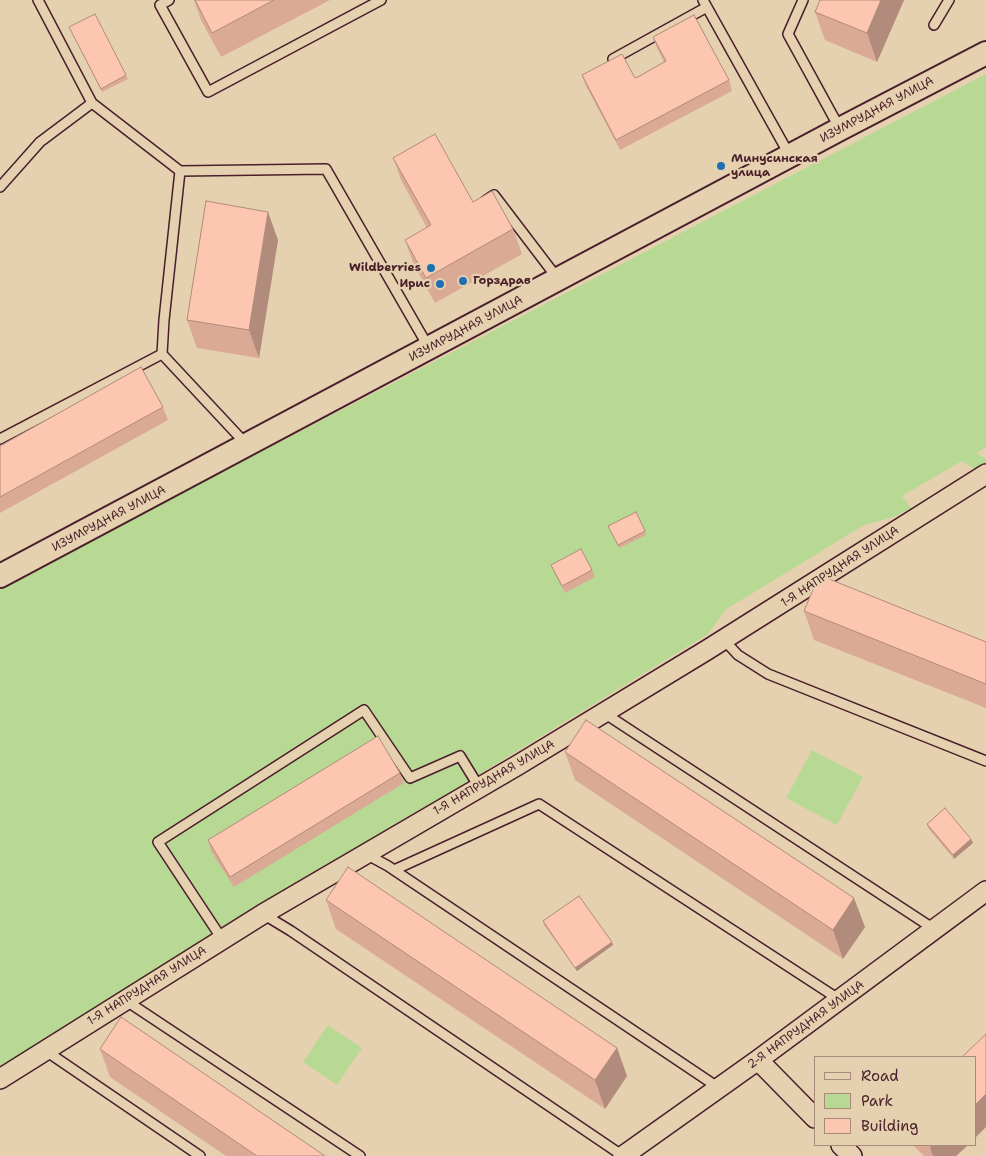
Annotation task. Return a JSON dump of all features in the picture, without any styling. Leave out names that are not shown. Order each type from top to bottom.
[{"type":"street","name":"ИЗУМРУДНАЯ УЛИЦА","points":[[0,576],[986,53]]},
{"type":"street","name":"1-Я НАПРУДНАЯ УЛИЦА","points":[[0,1079],[263,914],[724,640],[986,474]]},
{"type":"street","name":"2-Я НАПРУДНАЯ УЛИЦА","points":[[623,1156],[758,1060],[986,891]]},
{"type":"street","points":[[758,1060],[814,1117]]},
{"type":"street","points":[[842,1146],[852,1156]]},
{"type":"lane","points":[[38,0],[92,103],[180,171],[326,169],[429,349]]},
{"type":"lane","points":[[169,0],[160,5],[208,92],[381,0]]},
{"type":"lane","points":[[803,0],[788,34],[840,129]]},
{"type":"lane","points":[[934,26],[950,0]]},
{"type":"lane","points":[[606,63],[705,3],[790,156]]},
{"type":"lane","points":[[0,187],[40,142],[92,103]]},
{"type":"lane","points":[[180,171],[162,354],[248,446]]},
{"type":"lane","points":[[478,204],[494,195],[558,280]]},
{"type":"lane","points":[[0,439],[162,354]]},
{"type":"lane","points":[[724,640],[738,655],[768,674],[986,761]]},
{"type":"lane","points":[[222,939],[158,842],[364,710],[410,778],[460,756],[479,787]]},
{"type":"lane","points":[[604,713],[934,930]]},
{"type":"lane","points":[[394,870],[539,804],[840,1000]]},
{"type":"lane","points":[[366,854],[394,870],[719,1088]]},
{"type":"lane","points":[[263,914],[299,936],[623,1156]]},
{"type":"lane","points":[[125,1000],[360,1156]]},
{"type":"lane","points":[[46,1051],[200,1156]]},
{"type":"green space","points":[[986,74],[986,447],[977,453],[986,459],[986,462],[975,469],[962,461],[902,496],[911,508],[894,517],[864,525],[725,610],[708,634],[0,1068],[0,588]]},
{"type":"green space","points":[[812,750],[863,777],[837,825],[786,798]]},
{"type":"green space","points":[[328,1025],[362,1048],[337,1085],[303,1062]]},
{"type":"building","points":[[195,0],[274,0],[212,33]]},
{"type":"building","points":[[820,0],[881,0],[867,33],[815,12]]},
{"type":"building","points":[[95,14],[126,75],[101,89],[69,27]]},
{"type":"building","points":[[694,15],[729,80],[616,140],[582,75],[622,54],[635,78],[638,77],[666,61],[653,37]]},
{"type":"building","points":[[435,134],[473,202],[492,191],[513,229],[426,278],[405,240],[431,225],[393,158]]},
{"type":"building","points":[[206,201],[268,212],[249,330],[187,320]]},
{"type":"building","points":[[141,367],[163,407],[0,497],[0,446]]},
{"type":"building","points":[[636,512],[645,531],[618,545],[608,526]]},
{"type":"building","points":[[581,549],[592,570],[562,586],[551,565]]},
{"type":"building","points":[[819,575],[986,642],[986,684],[804,611]]},
{"type":"building","points":[[586,720],[854,898],[833,930],[565,752]]},
{"type":"building","points":[[378,736],[400,773],[230,877],[208,840]]},
{"type":"building","points":[[945,808],[971,839],[953,855],[927,824]]},
{"type":"building","points":[[348,867],[617,1048],[595,1080],[326,900]]},
{"type":"building","points":[[579,896],[612,942],[575,968],[543,921]]},
{"type":"building","points":[[121,1017],[325,1156],[257,1156],[100,1049]]},
{"type":"building","points":[[986,1034],[986,1094],[976,1104],[976,1056],[963,1056]]},
{"type":"place","name":"Минусинская улица","points":[[721,166]]},
{"type":"place","name":"Wildberries","points":[[431,268]]},
{"type":"place","name":"Горздрав","points":[[463,281]]},
{"type":"place","name":"Ирис","points":[[440,284]]}]
